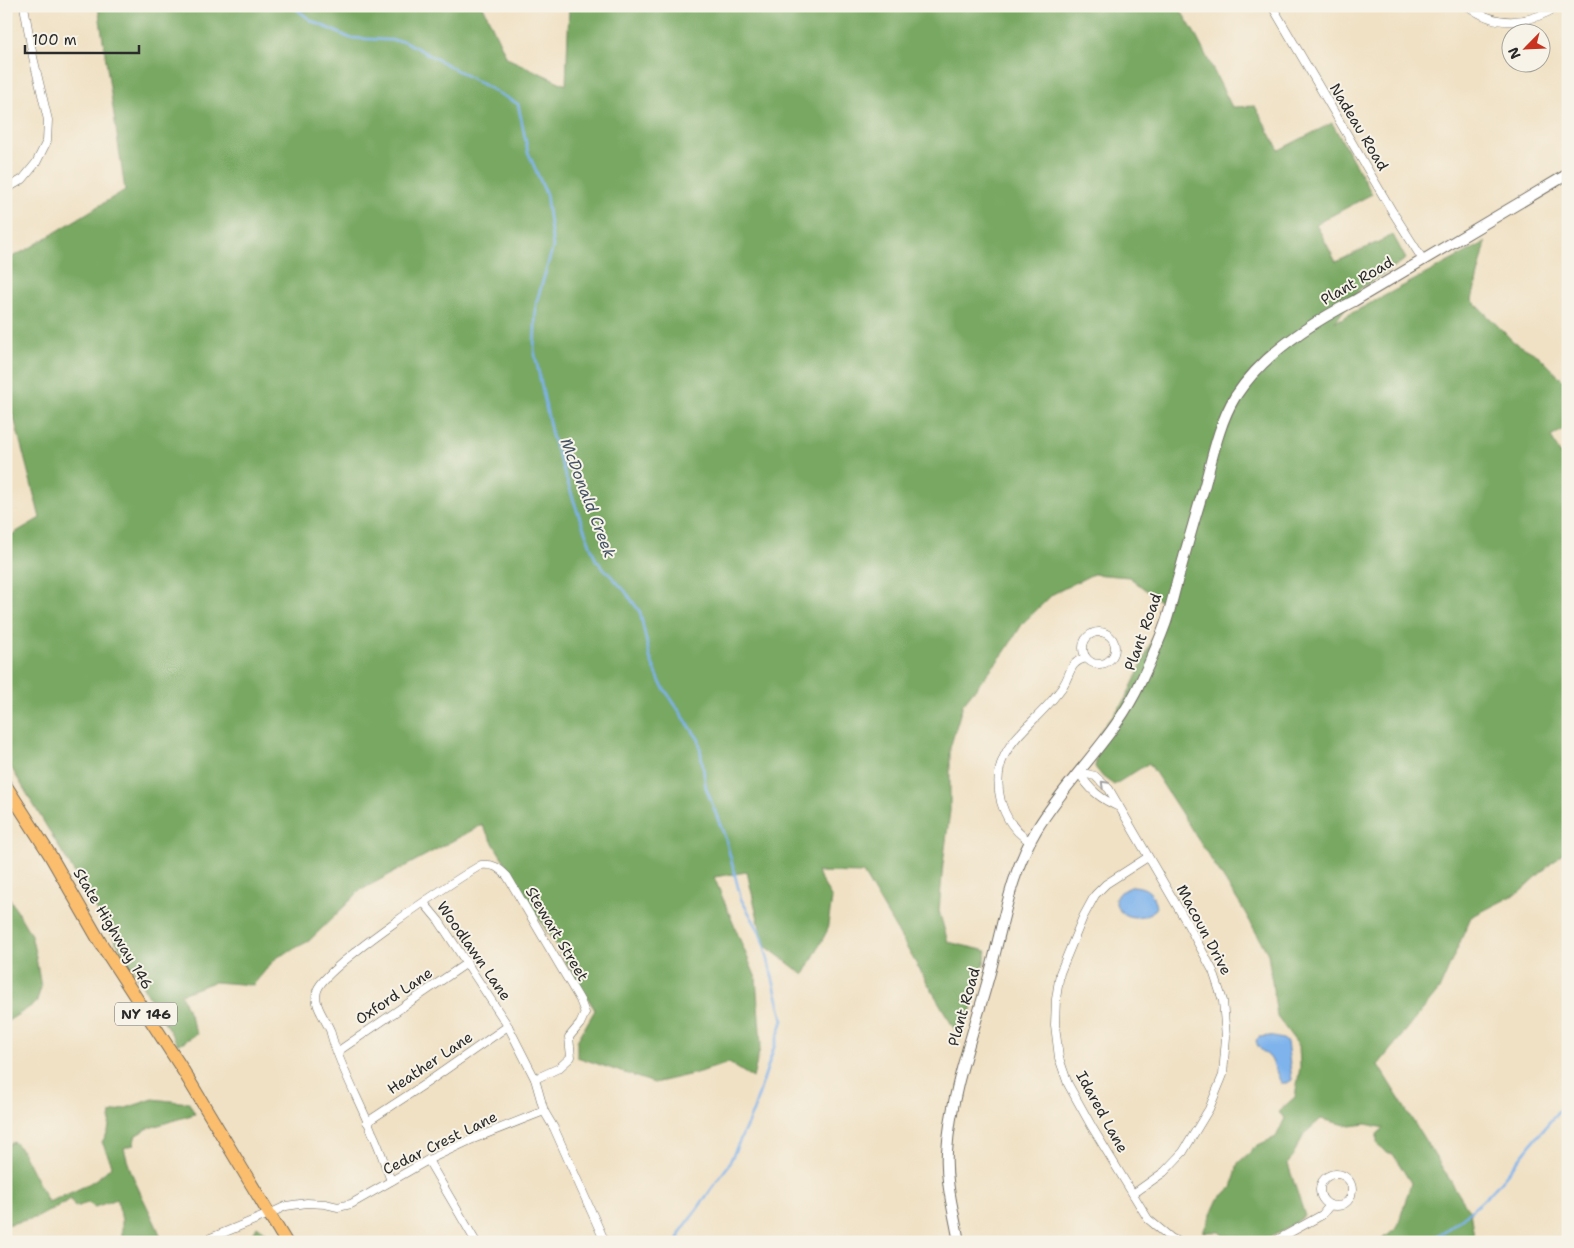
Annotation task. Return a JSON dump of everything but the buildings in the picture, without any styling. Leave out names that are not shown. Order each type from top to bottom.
[{"type":"main road","name":"State Highway 146","points":[[6,786],[50,855],[100,942],[181,1068],[286,1242]]},
{"type":"street","points":[[6,189],[24,179],[36,163],[47,141],[48,120],[24,6]]},
{"type":"street","name":"Nadeau Road","points":[[1272,6],[1392,211],[1423,260]]},
{"type":"street","points":[[1468,6],[1491,18],[1519,22],[1533,19],[1559,6]]},
{"type":"street","name":"Plant Road","points":[[959,1242],[949,1188],[947,1156],[949,1127],[954,1100],[992,966],[1006,905],[1019,865],[1037,830],[1122,714],[1140,684],[1166,621],[1220,434],[1234,399],[1259,366],[1326,316],[1568,174]]},
{"type":"street","points":[[1102,631],[1111,637],[1116,647],[1109,661],[1094,664],[1086,658],[1082,647],[1086,637],[1091,633],[1102,631]]},
{"type":"street","points":[[1031,842],[1016,830],[1003,808],[999,791],[1002,758],[1017,736],[1063,686],[1074,664],[1078,660],[1086,658]]},
{"type":"street","name":"Macoun Drive","points":[[1079,772],[1086,784],[1104,800],[1119,808]]},
{"type":"street","name":"Macoun Drive","points":[[1079,772],[1095,776],[1109,789],[1213,971],[1223,1001],[1226,1037],[1223,1075],[1209,1109],[1183,1152],[1164,1172],[1133,1194]]},
{"type":"street","name":"Idared Lane","points":[[1148,857],[1106,884],[1095,896],[1083,917],[1060,973],[1055,1025],[1059,1058],[1068,1084],[1148,1219],[1170,1238],[1179,1242]]},
{"type":"street","name":"Stewart Street","points":[[424,903],[481,865],[497,866],[507,876],[580,1000],[585,1014],[580,1024],[569,1037],[571,1057],[559,1068],[535,1079]]},
{"type":"street","name":"Woodlawn Lane","points":[[391,1181],[381,1152],[316,1000],[318,989],[335,969],[364,945],[424,903],[439,921],[508,1026],[535,1079],[544,1111]]},
{"type":"street","name":"Oxford Lane","points":[[337,1052],[467,963]]},
{"type":"street","name":"Heather Lane","points":[[367,1122],[508,1026]]},
{"type":"street","points":[[544,1111],[554,1128],[605,1242]]},
{"type":"street","name":"Cedar Crest Lane","points":[[201,1242],[286,1206],[325,1204],[338,1207],[351,1204],[428,1160],[473,1138],[544,1111]]},
{"type":"street","points":[[428,1160],[476,1242]]},
{"type":"street","points":[[1338,1174],[1343,1176],[1352,1189],[1349,1199],[1340,1206],[1330,1205],[1322,1198],[1321,1184],[1328,1176],[1338,1174]]},
{"type":"street","points":[[1274,1242],[1322,1215],[1330,1205]]},
{"type":"green space","points":[[98,6],[483,6],[507,58],[566,85],[569,6],[1178,6],[1194,32],[1232,107],[1255,106],[1279,150],[1332,123],[1372,194],[1316,224],[1336,262],[1393,235],[1406,259],[1360,289],[1335,322],[1486,242],[1472,300],[1514,342],[1539,356],[1568,387],[1568,426],[1551,437],[1568,467],[1568,848],[1520,892],[1471,917],[1439,990],[1378,1065],[1470,1212],[1475,1242],[1379,1242],[1397,1228],[1411,1183],[1393,1154],[1386,1153],[1377,1143],[1377,1134],[1384,1128],[1366,1124],[1350,1126],[1321,1119],[1305,1133],[1288,1164],[1305,1216],[1283,1231],[1259,1242],[1230,1242],[1219,1232],[1203,1232],[1218,1199],[1232,1188],[1238,1163],[1258,1145],[1276,1137],[1285,1118],[1278,1112],[1295,1097],[1300,1067],[1299,1046],[1277,1017],[1268,954],[1243,909],[1149,763],[1114,785],[1103,777],[1095,767],[1100,731],[1124,702],[1143,662],[1165,605],[1129,577],[1093,574],[1053,594],[1023,623],[1004,653],[963,704],[950,748],[950,811],[939,911],[948,942],[987,951],[972,1009],[955,1030],[863,873],[817,872],[832,899],[827,931],[804,975],[764,945],[747,872],[714,877],[756,978],[761,1044],[753,1078],[729,1063],[654,1083],[577,1057],[577,1041],[595,1010],[482,825],[361,890],[309,941],[276,958],[253,985],[214,982],[181,994],[197,1034],[178,1045],[6,759],[6,538],[40,518],[13,414],[6,412],[6,260],[28,249],[125,190]]},
{"type":"green space","points":[[6,892],[31,935],[41,988],[36,1003],[6,1024]]},
{"type":"green space","points":[[153,1099],[189,1103],[195,1114],[149,1128],[136,1135],[133,1145],[124,1148],[131,1172],[163,1242],[122,1242],[122,1220],[117,1199],[95,1207],[88,1203],[75,1207],[71,1199],[38,1217],[6,1225],[6,1145],[14,1142],[21,1149],[48,1202],[91,1183],[112,1165],[102,1142],[108,1132],[111,1113]]},
{"type":"green space","points":[[257,1226],[265,1232],[271,1242],[252,1242],[251,1238]]},
{"type":"water","points":[[1133,886],[1146,889],[1152,895],[1156,909],[1144,916],[1137,917],[1125,915],[1120,911],[1115,898],[1120,892]]},
{"type":"water","points":[[1269,1036],[1283,1039],[1287,1042],[1292,1080],[1287,1083],[1281,1083],[1271,1059],[1260,1049],[1257,1043],[1256,1040],[1260,1037]]},
{"type":"waterway","name":"McDonald Creek","points":[[292,6],[312,21],[350,38],[404,41],[518,104],[528,152],[546,194],[553,247],[536,304],[534,350],[552,436],[596,560],[625,591],[640,612],[650,658],[661,684],[699,740],[706,788],[726,840],[741,899],[762,936],[783,1020],[753,1112],[728,1166],[680,1233],[678,1242]]},
{"type":"waterway","points":[[1429,1242],[1464,1217],[1488,1196],[1549,1122],[1568,1102]]}]
